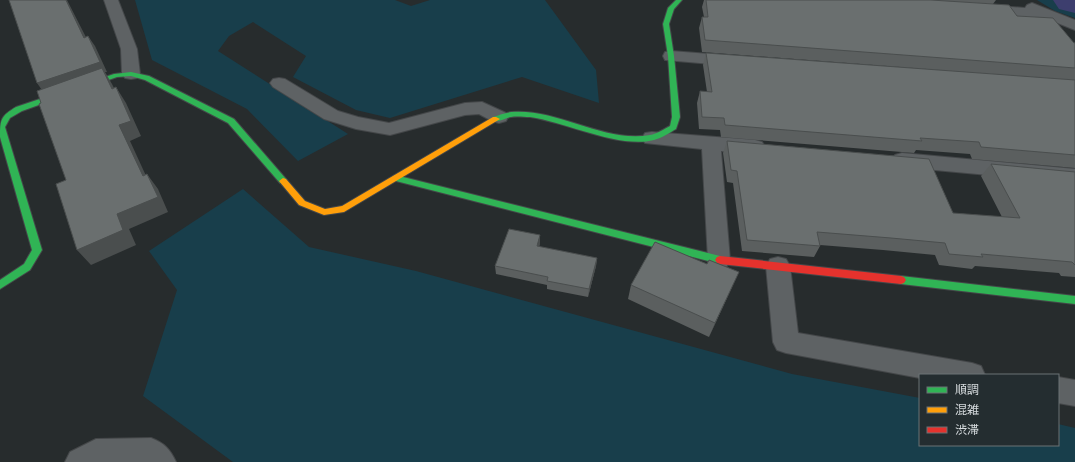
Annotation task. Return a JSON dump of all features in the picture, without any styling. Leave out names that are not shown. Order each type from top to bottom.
[{"type":"street","points":[[111,0],[129,49],[131,74]]},
{"type":"street","points":[[652,138],[673,127],[676,117],[671,56],[666,24],[671,8],[678,0]]},
{"type":"street","points":[[1018,0],[1044,14],[1075,26]]},
{"type":"street","points":[[974,10],[1044,14]]},
{"type":"street","points":[[671,56],[750,62]]},
{"type":"street","points":[[0,285],[26,267],[37,250],[0,127],[4,117],[18,109],[116,75],[131,74],[147,78],[231,121],[302,202],[324,212],[344,209],[499,117],[515,113],[532,115],[622,138],[652,138],[775,149]]},
{"type":"street","points":[[279,83],[331,115],[356,123],[390,130],[415,121],[471,109],[482,108],[499,117]]},
{"type":"street","points":[[711,143],[719,260]]},
{"type":"street","points":[[885,159],[1075,176]]},
{"type":"street","points":[[395,178],[719,260],[1075,300]]},
{"type":"street","points":[[778,266],[786,342],[966,374]]},
{"type":"street","points":[[1059,390],[1075,393]]},
{"type":"street","points":[[80,462],[96,453],[151,452],[161,462]]},
{"type":"shaded area","points":[[135,0],[395,0],[411,6],[430,0],[545,0],[596,70],[599,103],[522,77],[390,118],[356,110],[293,77],[306,56],[253,22],[229,36],[218,51],[348,134],[298,161],[247,109],[152,60]]},
{"type":"shaded area","points":[[1037,0],[1075,0],[1075,18],[1055,11]]},
{"type":"shaded area","points":[[243,189],[309,247],[416,271],[792,374],[919,398],[919,446],[1059,446],[1059,424],[1075,428],[1075,462],[233,462],[143,396],[177,290],[149,251]]},
{"type":"building","points":[[9,0],[66,0],[84,38],[88,36],[100,62],[37,83]]},
{"type":"building","points":[[706,0],[931,0],[1009,5],[1017,16],[1053,18],[1075,43],[1075,68],[705,40],[702,17],[708,17]]},
{"type":"building","points":[[706,53],[1075,80],[1075,155],[981,147],[979,142],[920,138],[922,141],[725,125],[724,118],[702,117],[700,91],[712,92]]},
{"type":"building","points":[[102,68],[112,89],[116,87],[131,121],[119,125],[143,176],[147,174],[158,197],[117,214],[123,230],[77,250],[56,184],[66,180],[39,104],[41,103],[37,91]]},
{"type":"building","points":[[727,141],[929,159],[953,213],[1020,218],[991,164],[1075,172],[1075,265],[1072,262],[981,254],[983,257],[949,254],[945,243],[817,232],[820,246],[747,240],[737,171],[731,170]]},
{"type":"building","points":[[509,229],[540,235],[537,246],[597,258],[589,289],[547,281],[548,277],[495,266]]},
{"type":"building","points":[[655,242],[707,264],[709,260],[739,272],[715,323],[631,285]]},
{"type":"traffic: fast","points":[[496,119],[510,114],[528,115],[548,118],[613,136],[633,139],[651,138],[673,127],[676,117],[671,56],[666,24],[671,8],[679,0]]},
{"type":"traffic: fast","points":[[0,285],[27,267],[37,250],[1,127],[7,116],[19,109],[116,75],[131,74],[147,78],[231,121],[283,181]]},
{"type":"traffic: fast","points":[[395,178],[720,260]]},
{"type":"traffic: fast","points":[[901,280],[1075,300]]},
{"type":"traffic: slow","points":[[283,181],[302,203],[324,212],[344,209],[496,119]]},
{"type":"traffic: jam","points":[[720,260],[901,280]]}]
